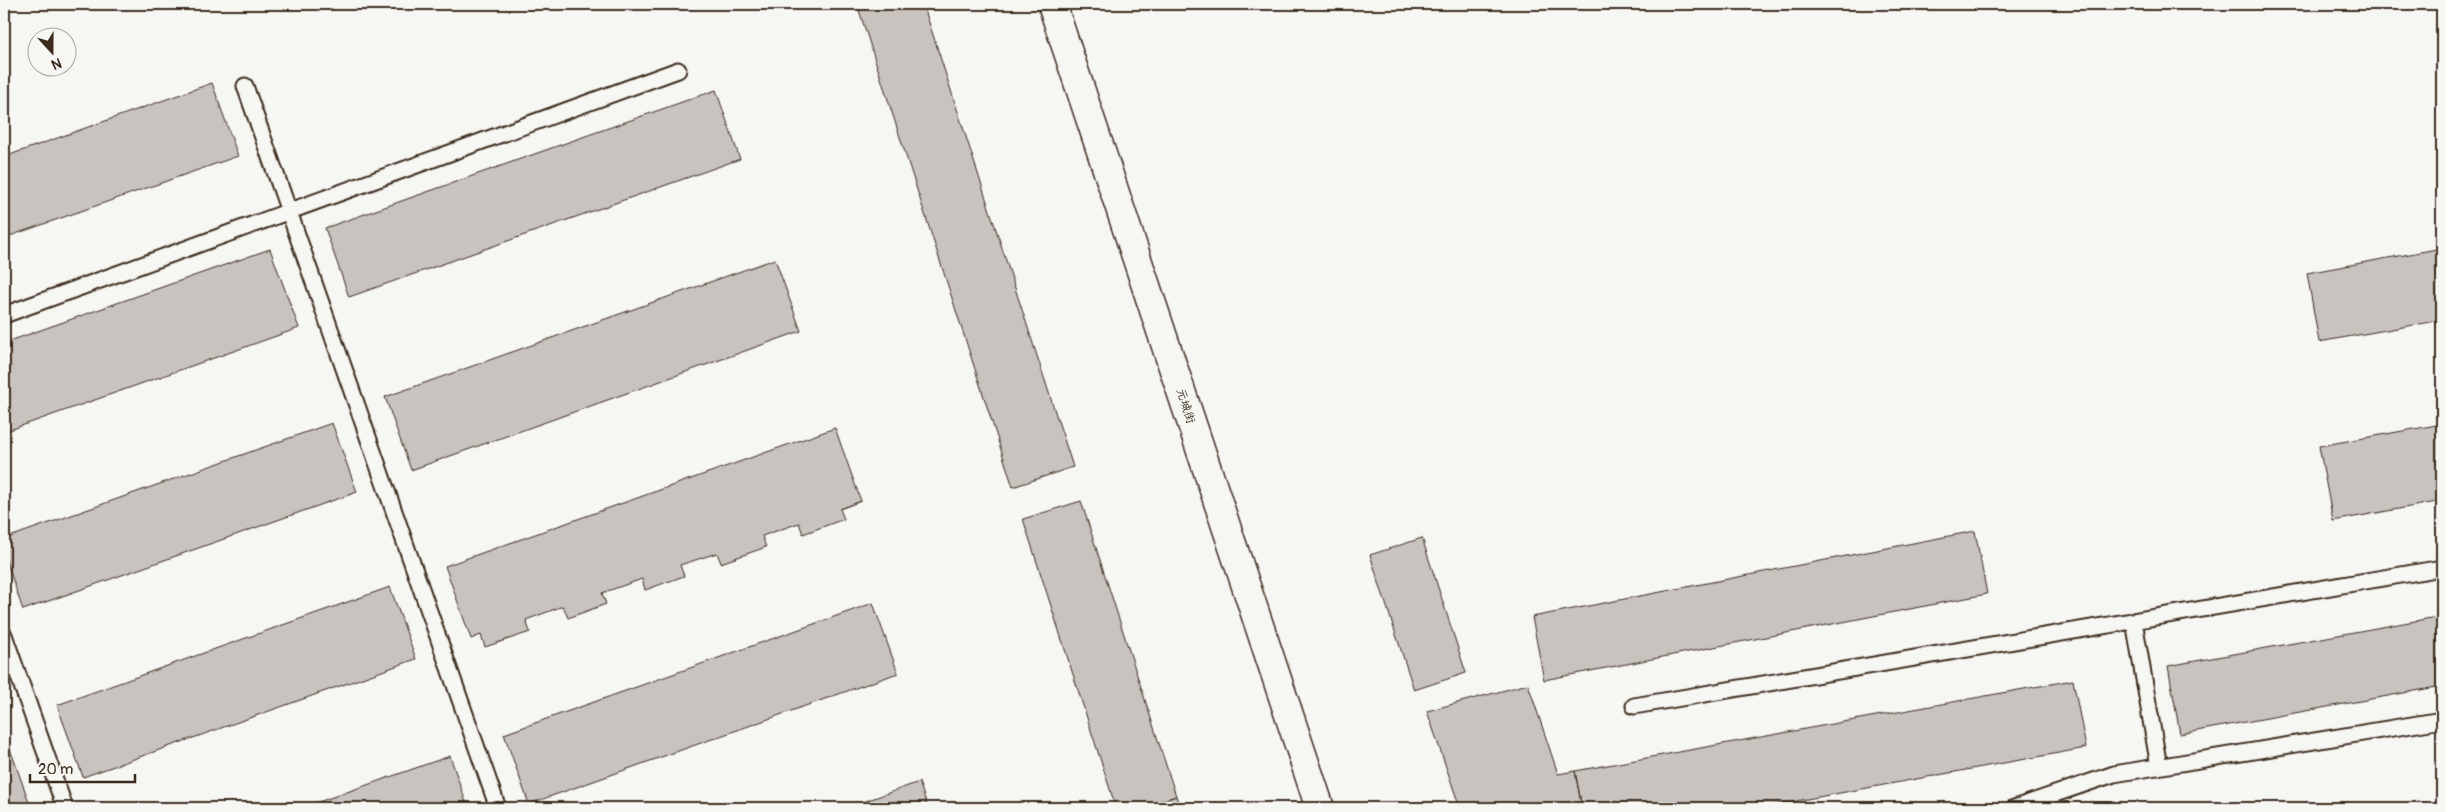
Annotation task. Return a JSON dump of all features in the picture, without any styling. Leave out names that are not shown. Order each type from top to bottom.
[{"type":"street","name":"元城街","points":[[1052,4],[1320,808]]},
{"type":"lane","points":[[4,316],[678,70]]},
{"type":"lane","points":[[245,86],[498,808]]},
{"type":"lane","points":[[1634,706],[2442,568]]},
{"type":"lane","points":[[2134,621],[2159,767]]},
{"type":"lane","points":[[4,635],[65,808]]},
{"type":"lane","points":[[2014,808],[2114,774],[2442,720]]},
{"type":"building","points":[[857,4],[923,4],[1073,467],[1013,487]]},
{"type":"building","points":[[212,83],[238,156],[4,238],[4,157]]},
{"type":"building","points":[[716,90],[740,159],[349,297],[325,228]]},
{"type":"building","points":[[2442,248],[2442,320],[2319,342],[2307,273]]},
{"type":"building","points":[[270,249],[299,328],[4,432],[4,343]]},
{"type":"building","points":[[775,259],[801,331],[411,470],[385,397]]},
{"type":"building","points":[[332,423],[357,492],[23,610],[4,554],[4,539]]},
{"type":"building","points":[[2442,424],[2442,501],[2333,521],[2319,446]]},
{"type":"building","points":[[835,428],[861,501],[840,509],[844,519],[803,534],[799,523],[762,536],[766,547],[721,563],[717,553],[680,565],[684,576],[645,590],[642,579],[602,593],[606,604],[568,618],[563,606],[526,620],[530,632],[485,647],[481,635],[471,639],[445,566]]},
{"type":"building","points":[[1081,501],[1176,796],[1140,808],[1116,808],[1023,519]]},
{"type":"building","points":[[1975,531],[1987,594],[1544,680],[1532,617]]},
{"type":"building","points":[[1422,538],[1466,673],[1414,690],[1370,555]]},
{"type":"building","points":[[390,587],[416,659],[83,777],[57,705]]},
{"type":"building","points":[[873,603],[898,673],[529,804],[504,734]]},
{"type":"building","points":[[2442,616],[2442,686],[2180,734],[2168,666]]},
{"type":"building","points":[[2073,680],[2086,748],[1758,808],[1582,808],[1575,771]]},
{"type":"building","points":[[1528,684],[1558,774],[1575,771],[1582,808],[1460,808],[1427,711]]},
{"type":"building","points":[[4,732],[29,802],[10,808],[4,808]]},
{"type":"building","points":[[450,756],[468,808],[301,808]]},
{"type":"building","points":[[919,782],[928,808],[846,808]]},
{"type":"building","points":[[1176,796],[1180,808],[1140,808]]}]
